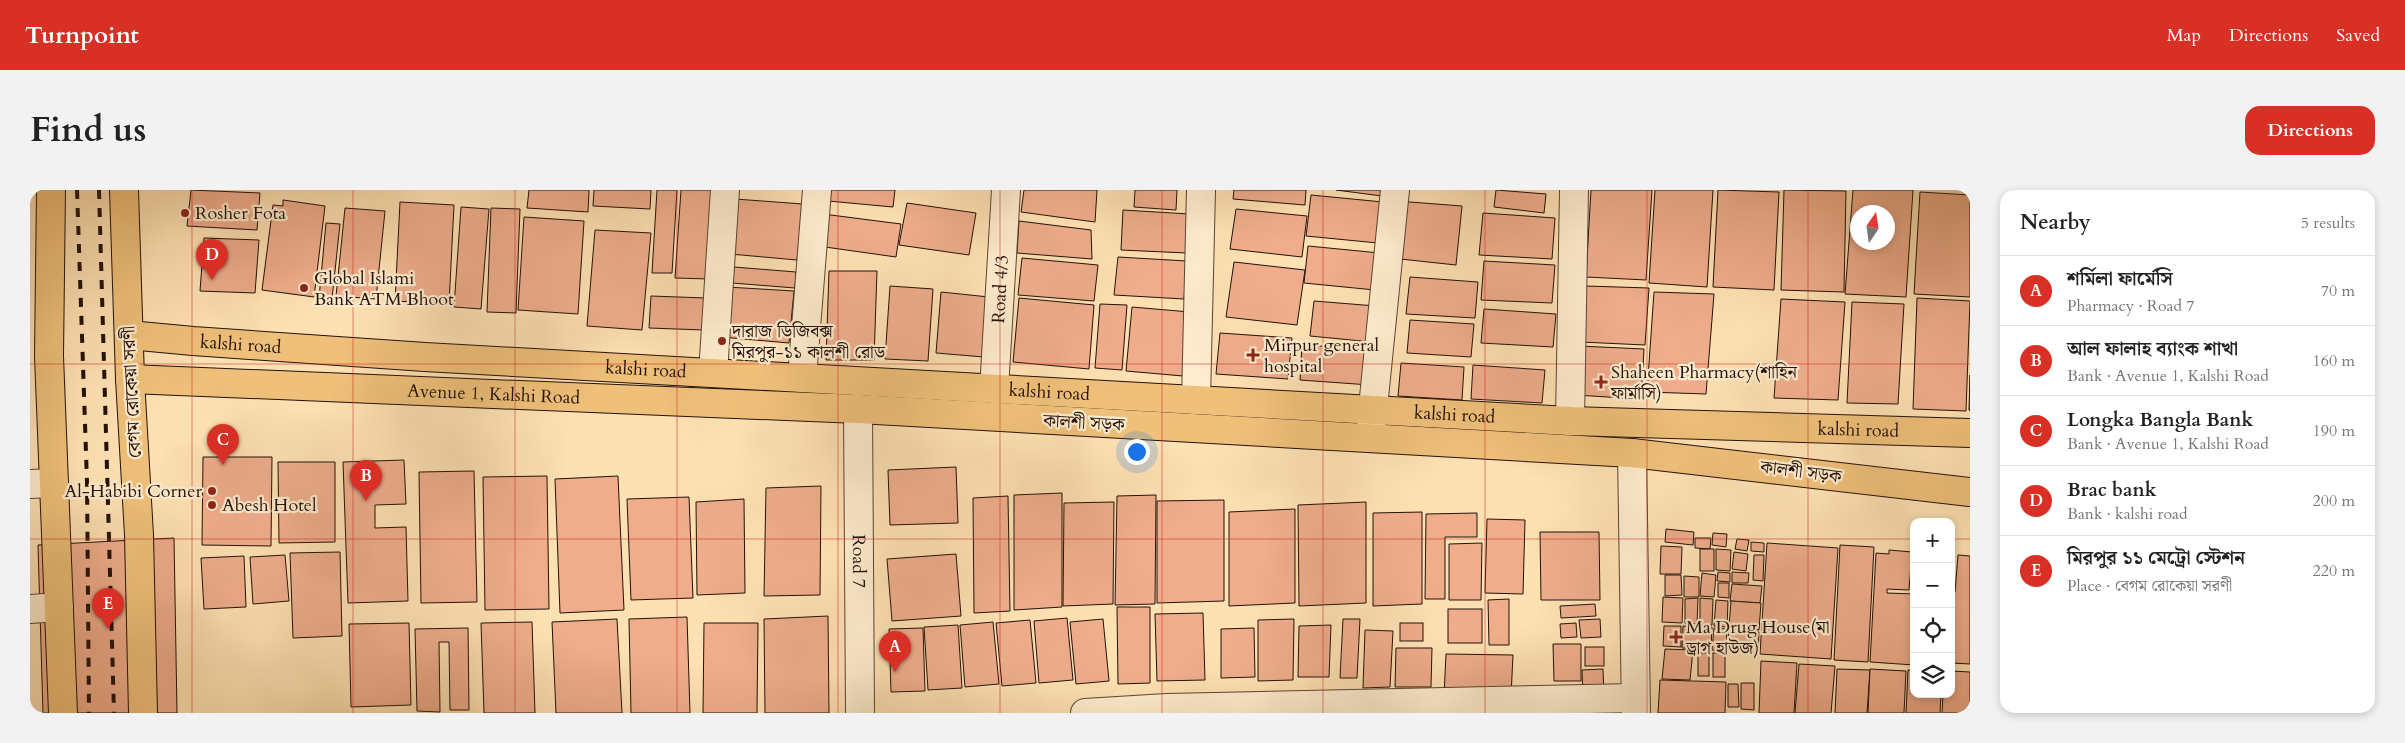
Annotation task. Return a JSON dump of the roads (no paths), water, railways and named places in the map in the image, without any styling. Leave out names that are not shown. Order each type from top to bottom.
[{"type":"main road","points":[[51,190],[49,356],[42,483],[60,607],[63,713]]},
{"type":"main road","name":"বেগম রোকেয়া সরণী","points":[[124,190],[130,379],[139,535],[142,713]]},
{"type":"main road","name":"kalshi road","points":[[129,335],[425,357],[1196,400],[1370,423],[1570,421],[1970,433]]},
{"type":"main road","name":"Avenue 1, Kalshi Road","points":[[130,379],[858,409]]},
{"type":"main road","name":"কালশী সড়ক","points":[[858,409],[992,418],[1370,423],[1970,492]]},
{"type":"street","points":[[713,373],[725,190]]},
{"type":"street","points":[[802,378],[817,190]]},
{"type":"street","name":"Road 4/3","points":[[994,389],[1006,190]]},
{"type":"street","points":[[1196,400],[1201,190]]},
{"type":"street","points":[[1370,423],[1395,190]]},
{"type":"street","points":[[1570,421],[1574,190]]},
{"type":"street","name":"Road 7","points":[[858,409],[860,713]]},
{"type":"street","points":[[1086,713],[1167,708],[1635,705],[1632,453]]},
{"type":"street","points":[[30,609],[60,607]]},
{"type":"railway","points":[[77,190],[87,482],[89,713]]},
{"type":"railway","points":[[99,190],[114,713]]},
{"type":"place","name":"Rosher Fota","points":[[185,213]]},
{"type":"place","name":"Brac bank","points":[[212,280]]},
{"type":"place","name":"Global Islami Bank ATM Bhoot","points":[[304,288]]},
{"type":"place","name":"দারাজ ডিজিবক্স মিরপুর-১১ কালশী রোড","points":[[722,341]]},
{"type":"place","name":"Mirpur general hospital","points":[[1253,355]]},
{"type":"place","name":"Shaheen Pharmacy(শাহিন ফার্মাসি)","points":[[1601,382]]},
{"type":"place","name":"Longka Bangla Bank","points":[[223,465]]},
{"type":"place","name":"Al-Habibi Corner","points":[[212,491]]},
{"type":"place","name":"আল ফালাহ ব্যাংক শাখা","points":[[366,501]]},
{"type":"place","name":"Abesh Hotel","points":[[212,505]]},
{"type":"place","name":"মিরপুর ১১ মেট্রো স্টেশন","points":[[108,629]]},
{"type":"place","name":"Ma Drug House(মা ড্রাগ হাউজ)","points":[[1676,637]]},
{"type":"place","name":"শর্মিলা ফার্মেসি","points":[[895,672]]}]
